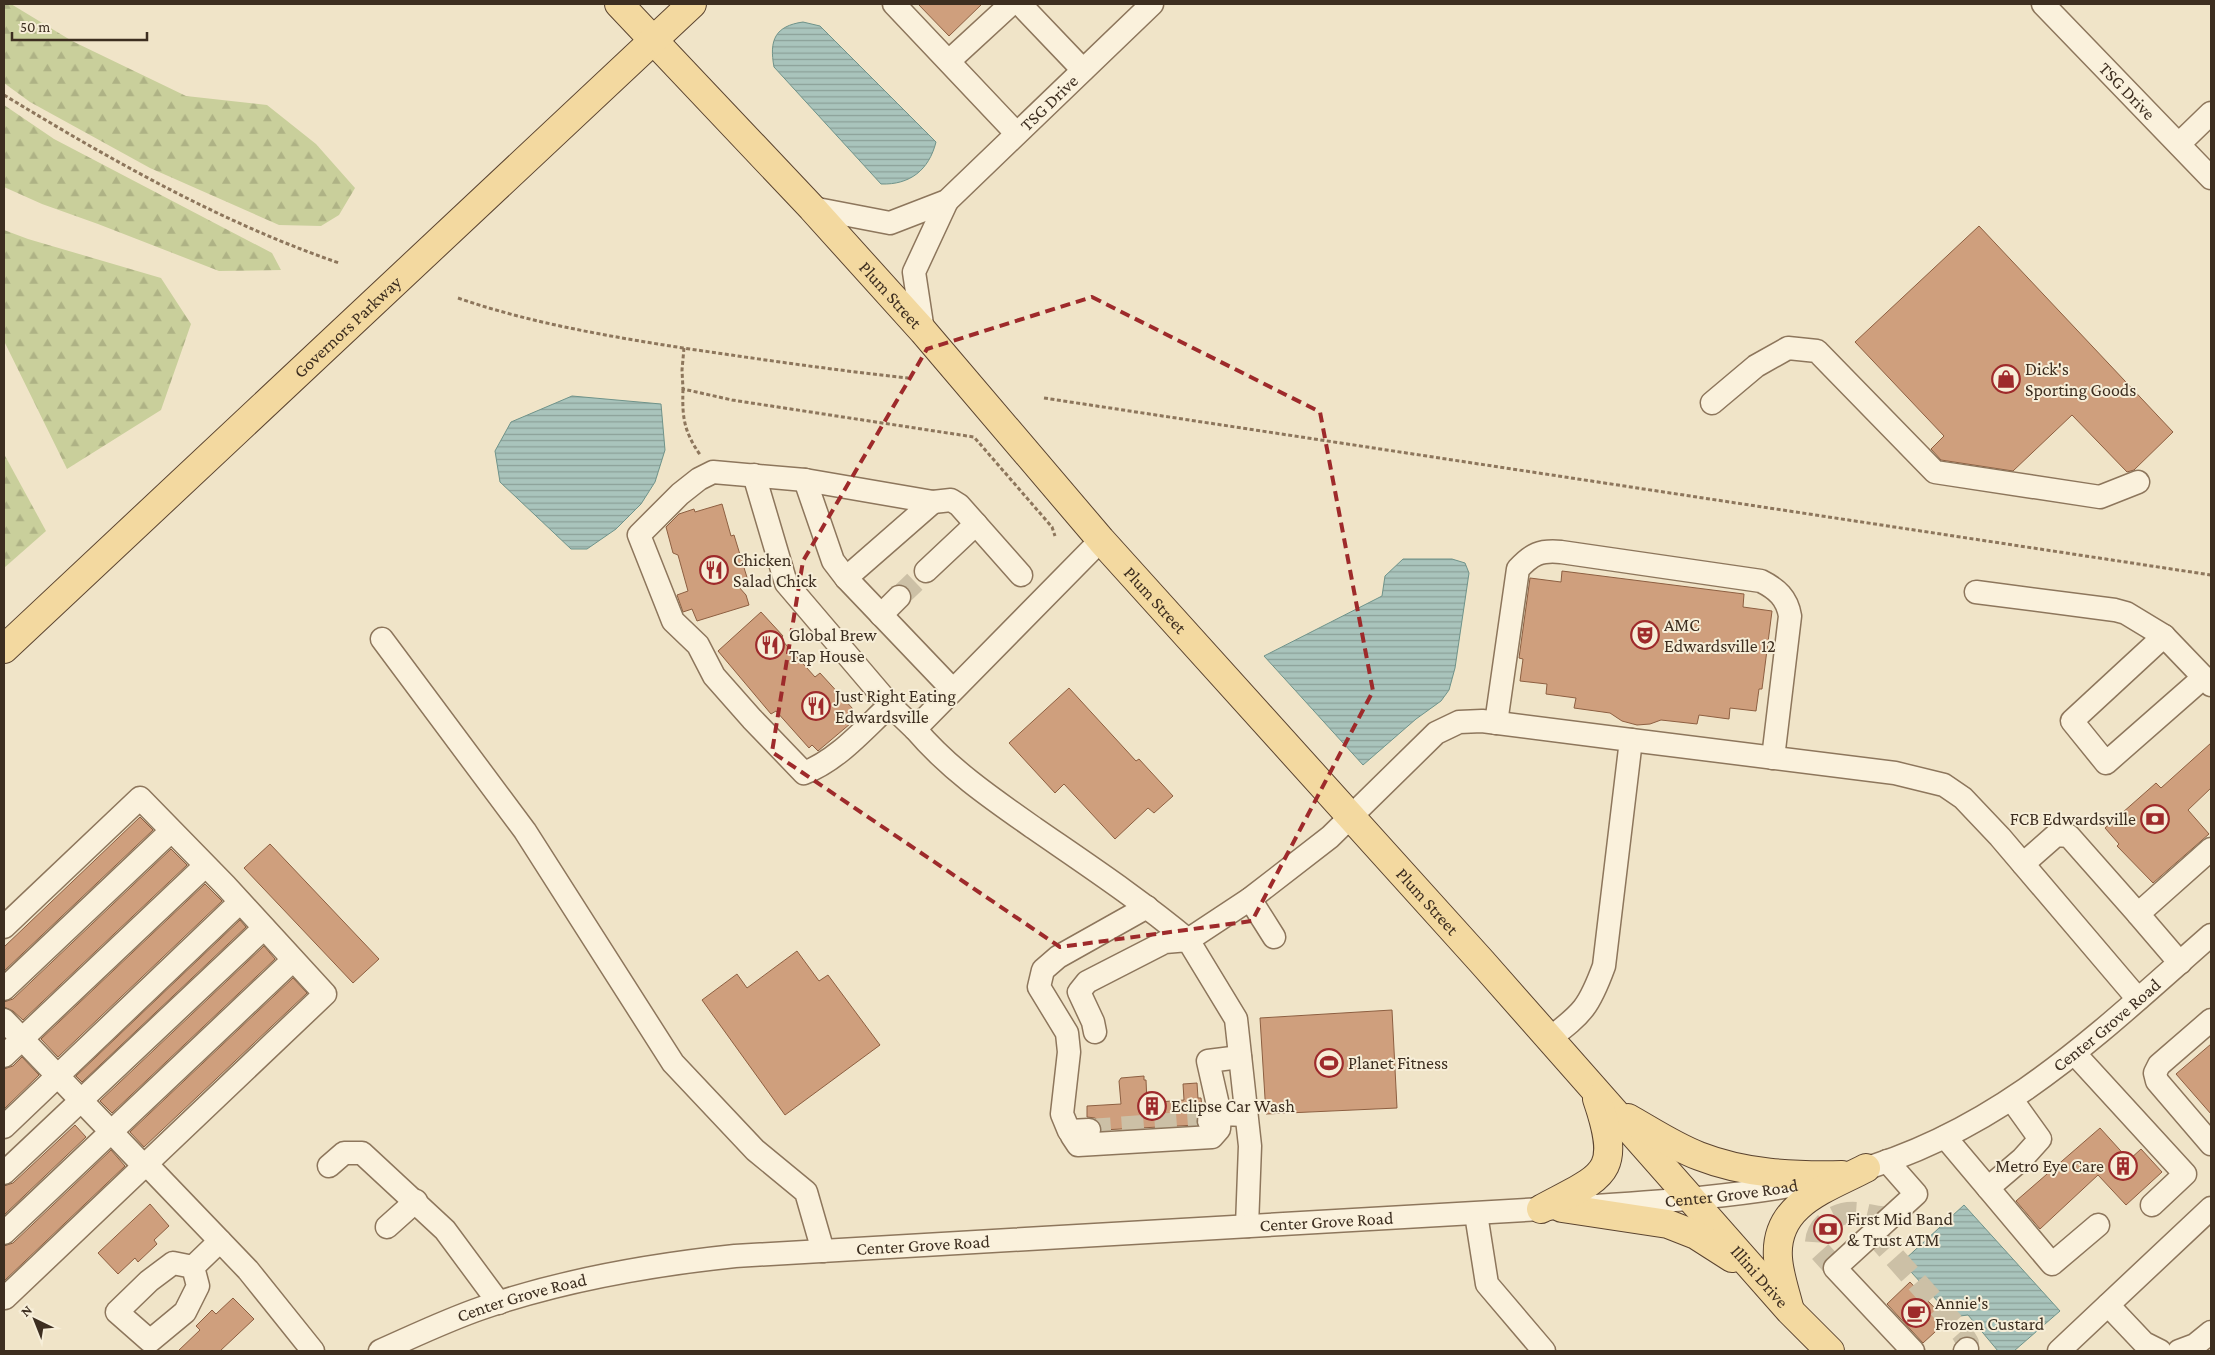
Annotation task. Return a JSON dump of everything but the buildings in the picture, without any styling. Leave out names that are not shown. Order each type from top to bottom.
[{"type":"main road","name":"Plum Street","points":[[619,4],[812,208],[923,331],[1101,540],[1352,816],[1691,1200]]},
{"type":"main road","name":"Governors Parkway","points":[[4,649],[692,4]]},
{"type":"main road","points":[[1600,1098],[1698,1156],[1736,1167],[1772,1174],[1865,1168]]},
{"type":"main road","points":[[1551,1209],[1601,1173],[1608,1162],[1610,1146],[1600,1098]]},
{"type":"main road","points":[[1790,1311],[1778,1259],[1778,1240],[1782,1228],[1804,1201],[1865,1168]]},
{"type":"main road","name":"Illini Drive","points":[[1691,1200],[1790,1311],[1830,1351]]},
{"type":"main road","points":[[1551,1209],[1659,1223],[1696,1235],[1753,1274],[1790,1311]]},
{"type":"street","points":[[894,4],[1016,133]]},
{"type":"street","points":[[949,61],[1011,4]]},
{"type":"street","points":[[1020,4],[1083,70]]},
{"type":"street","name":"TSG Drive","points":[[923,331],[914,272],[947,201],[1152,4]]},
{"type":"street","name":"TSG Drive","points":[[2043,4],[2211,178]]},
{"type":"street","points":[[2179,144],[2211,113]]},
{"type":"street","name":"TSG Drive","points":[[812,208],[890,222],[947,201]]},
{"type":"street","points":[[1712,403],[1756,366],[1788,348],[1818,351],[1935,472],[2100,497],[2138,482]]},
{"type":"street","points":[[890,705],[838,752],[819,767],[804,773],[752,720],[714,676],[698,646],[673,621],[639,535],[680,494],[698,479],[712,472],[805,480],[933,502],[951,500],[960,505],[1021,575]]},
{"type":"street","points":[[754,475],[786,582],[890,705],[934,751],[968,782],[1148,906],[1188,940],[1236,1019],[1250,1146],[1247,1226]]},
{"type":"street","points":[[805,480],[832,561],[952,689]]},
{"type":"street","points":[[846,578],[933,502]]},
{"type":"street","points":[[926,571],[976,524]]},
{"type":"street","points":[[915,729],[952,689],[1101,540]]},
{"type":"street","points":[[1496,722],[1518,569],[1528,558],[1545,550],[1561,552],[1761,581],[1774,588],[1788,602],[1790,616],[1773,758]]},
{"type":"street","points":[[1976,592],[2126,613],[2164,636],[2208,681],[2106,762],[2072,721],[2164,636]]},
{"type":"street","points":[[881,615],[899,597]]},
{"type":"street","points":[[382,639],[525,832],[673,1063],[755,1150],[806,1192],[823,1251]]},
{"type":"street","points":[[1095,1032],[1094,1022],[1079,992],[1087,982],[1165,942],[1188,940],[1250,899],[1330,837],[1436,733],[1459,722],[1482,721],[1895,773],[1944,785],[1963,798],[2138,1000]]},
{"type":"street","points":[[1549,1039],[1577,1017],[1593,998],[1604,966],[1632,740]]},
{"type":"street","points":[[4,926],[140,798],[325,994],[6,1298],[4,1296]]},
{"type":"street","points":[[4,989],[171,831]]},
{"type":"street","points":[[2022,864],[2056,835],[2069,836],[2180,963]]},
{"type":"street","points":[[2138,914],[2211,849]]},
{"type":"street","points":[[4,1056],[206,866]]},
{"type":"street","points":[[1250,899],[1274,937]]},
{"type":"street","points":[[4,1127],[240,902]]},
{"type":"street","points":[[1148,906],[1058,957],[1043,970],[1040,987],[1067,1033],[1069,1052],[1062,1114],[1079,1130],[1078,1145],[1212,1137],[1219,1129],[1214,1118],[1208,1061],[1240,1057]]},
{"type":"street","points":[[4,1173],[264,928]]},
{"type":"street","name":"Center Grove Road","points":[[380,1351],[432,1327],[499,1303],[616,1273],[684,1262],[823,1251],[1691,1200],[1759,1192],[1865,1168],[1945,1137],[2012,1100],[2075,1054],[2211,935]]},
{"type":"street","points":[[4,1233],[293,960]]},
{"type":"street","points":[[4,1020],[144,1166],[153,1171],[248,1270],[313,1351]]},
{"type":"street","points":[[2211,1020],[2159,1065],[2155,1073],[2157,1081],[2211,1144]]},
{"type":"street","points":[[2075,1054],[2185,1174],[2152,1205]]},
{"type":"street","points":[[1988,1188],[2022,1159],[2040,1139],[2012,1100]]},
{"type":"street","points":[[1214,1118],[1246,1114]]},
{"type":"street","points":[[1945,1137],[2052,1264],[2098,1225]]},
{"type":"street","points":[[329,1166],[344,1153],[362,1153],[416,1201],[445,1230],[499,1303]]},
{"type":"street","points":[[1865,1168],[1916,1194],[1836,1268],[1913,1351]]},
{"type":"street","points":[[387,1227],[416,1201]]},
{"type":"street","points":[[2059,1351],[2211,1208]]},
{"type":"street","points":[[1476,1214],[1488,1284],[1544,1351]]},
{"type":"street","points":[[194,1266],[220,1241]]},
{"type":"street","points":[[2108,1305],[2144,1344],[2160,1351]]},
{"type":"street","points":[[2179,1351],[2195,1345],[2211,1332]]},
{"type":"path","points":[[4,95],[164,188],[230,220],[338,263]]},
{"type":"path","points":[[458,298],[566,328],[773,362],[908,378]]},
{"type":"path","points":[[684,348],[682,370],[683,411],[688,437],[712,472]]},
{"type":"path","points":[[683,389],[732,400],[974,438],[1052,526],[1055,536]]},
{"type":"path","points":[[1044,398],[2211,575]]},
{"type":"highlighted area","points":[[1092,297],[1320,412],[1373,691],[1252,921],[1060,947],[772,752],[803,561],[927,349]]},
{"type":"green space","points":[[4,4],[11,4],[72,41],[186,96],[267,105],[316,144],[355,188],[339,215],[321,226],[279,225],[150,168],[30,102],[4,83]]},
{"type":"green space","points":[[4,105],[54,139],[272,253],[281,270],[219,271],[42,204],[4,187]]},
{"type":"green space","points":[[4,230],[28,239],[161,278],[191,324],[161,410],[67,469],[4,341]]},
{"type":"green space","points":[[4,454],[46,531],[4,568]]},
{"type":"water","points":[[803,22],[820,26],[936,142],[929,161],[917,174],[901,182],[881,184],[774,67],[772,49],[776,36],[786,27]]},
{"type":"water","points":[[572,396],[661,404],[665,450],[655,482],[641,504],[616,529],[587,549],[571,549],[500,482],[495,451],[511,422]]},
{"type":"water","points":[[1403,559],[1452,559],[1465,563],[1469,573],[1455,668],[1449,690],[1441,701],[1416,719],[1363,765],[1264,656],[1382,596],[1385,576]]},
{"type":"water","points":[[1964,1205],[2060,1311],[2014,1351],[1998,1351],[1968,1315],[1952,1317],[1902,1262]]},
{"type":"tunnel","points":[[899,597],[926,571]]},
{"type":"tunnel","points":[[1089,1130],[1209,1121]]},
{"type":"tunnel","points":[[1835,1268],[1816,1247],[1816,1239],[1819,1232],[1828,1221],[1841,1214],[1849,1213],[1879,1217],[1892,1216]]},
{"type":"tunnel","points":[[1873,1233],[1962,1333],[1968,1343],[1967,1349]]},
{"type":"place","name":"Dick's Sporting Goods","points":[[2006,379]]},
{"type":"place","name":"Chicken Salad Chick","points":[[714,570]]},
{"type":"place","name":"AMC Edwardsville 12","points":[[1645,635]]},
{"type":"place","name":"Global Brew Tap House","points":[[770,645]]},
{"type":"place","name":"Just Right Eating Edwardsville","points":[[816,706]]},
{"type":"place","name":"FCB Edwardsville","points":[[2155,819]]},
{"type":"place","name":"Planet Fitness","points":[[1329,1063]]},
{"type":"place","name":"Eclipse Car Wash","points":[[1152,1106]]},
{"type":"place","name":"Metro Eye Care","points":[[2123,1166]]},
{"type":"place","name":"First Mid Band & Trust ATM","points":[[1828,1229]]},
{"type":"place","name":"Annie's Frozen Custard","points":[[1916,1313]]}]
